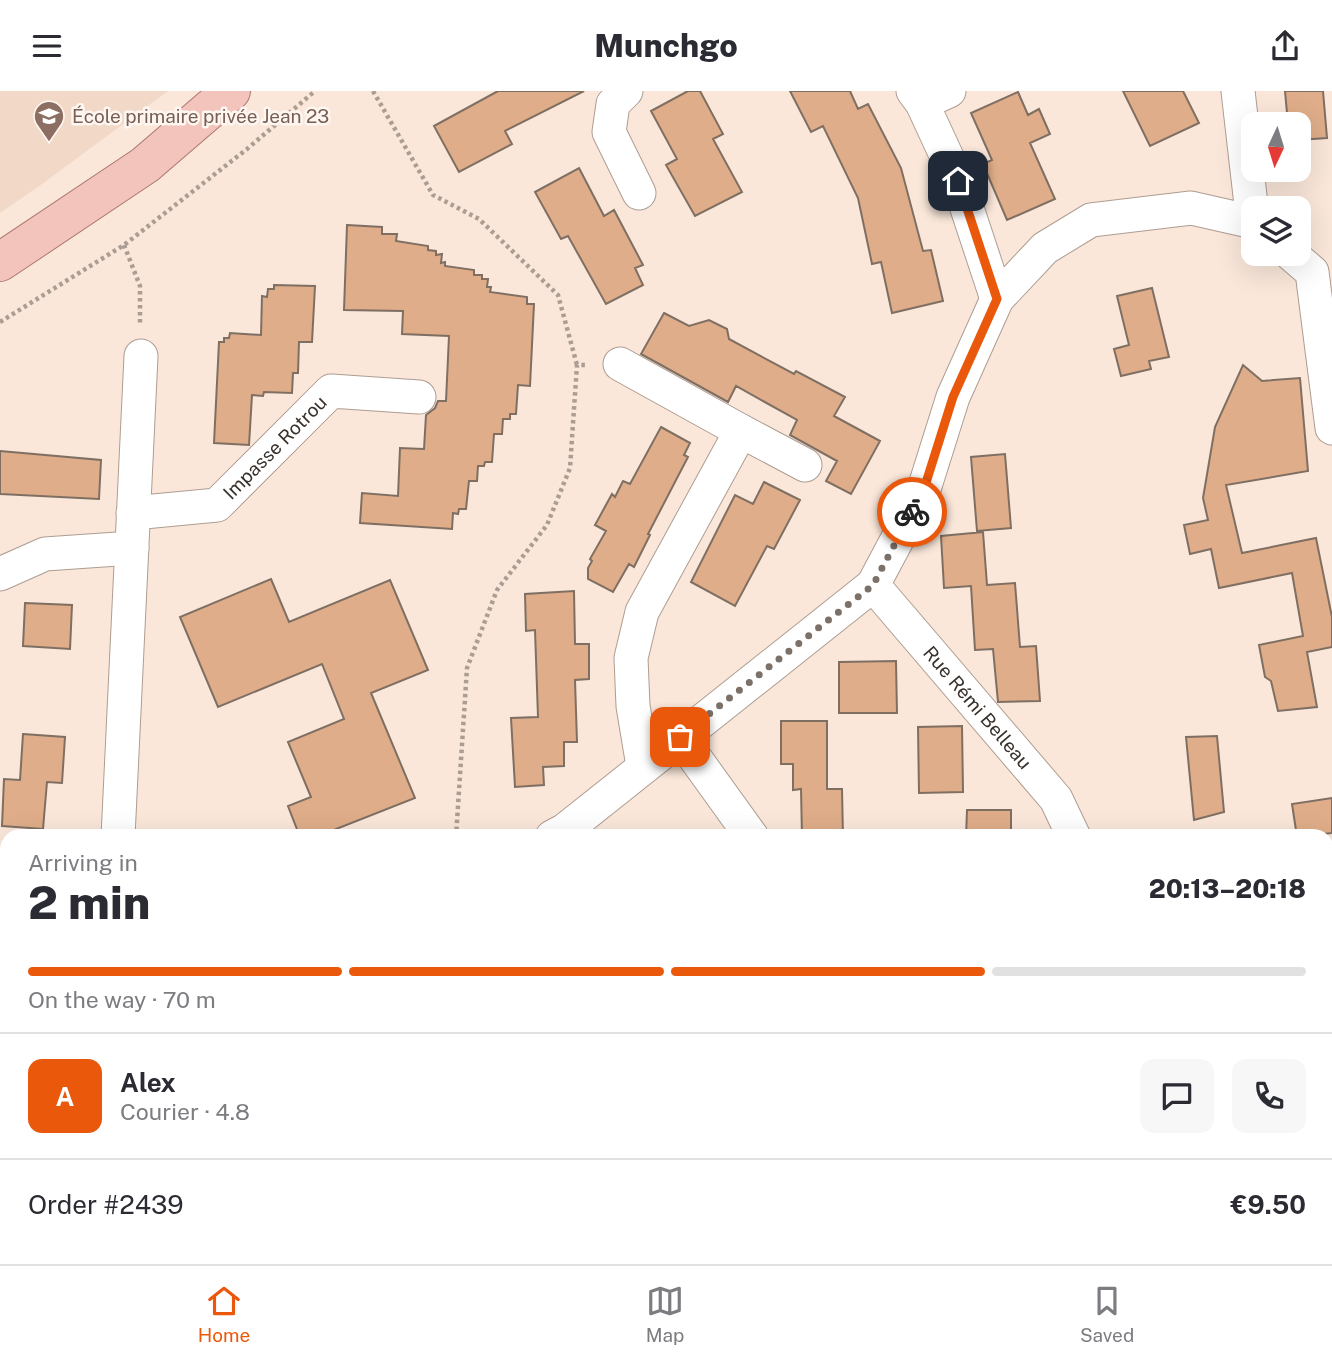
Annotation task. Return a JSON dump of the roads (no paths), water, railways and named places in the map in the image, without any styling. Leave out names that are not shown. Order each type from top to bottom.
[{"type":"main road","points":[[0,262],[145,165],[231,91]]},
{"type":"street","points":[[626,91],[613,104],[609,132],[639,193]]},
{"type":"street","points":[[1238,91],[1250,196]]},
{"type":"street","points":[[928,95],[997,299]]},
{"type":"street","points":[[566,829],[873,585],[924,489],[953,397],[997,299],[1045,248],[1091,220],[1191,208],[1241,219]]},
{"type":"street","points":[[1312,264],[1332,428]]},
{"type":"street","points":[[118,829],[141,356]]},
{"type":"street","points":[[621,364],[805,465]]},
{"type":"street","name":"Impasse Rotrou","points":[[133,513],[217,505],[331,391],[419,397]]},
{"type":"street","points":[[643,766],[633,706],[631,658],[642,613],[741,431]]},
{"type":"street","points":[[0,574],[45,554],[132,548]]},
{"type":"street","name":"Rue Rémi Belleau","points":[[873,585],[1056,799],[1070,829]]},
{"type":"street","points":[[680,737],[746,829]]},
{"type":"place","name":"École primaire privée Jean 23","points":[[49,143]]}]
